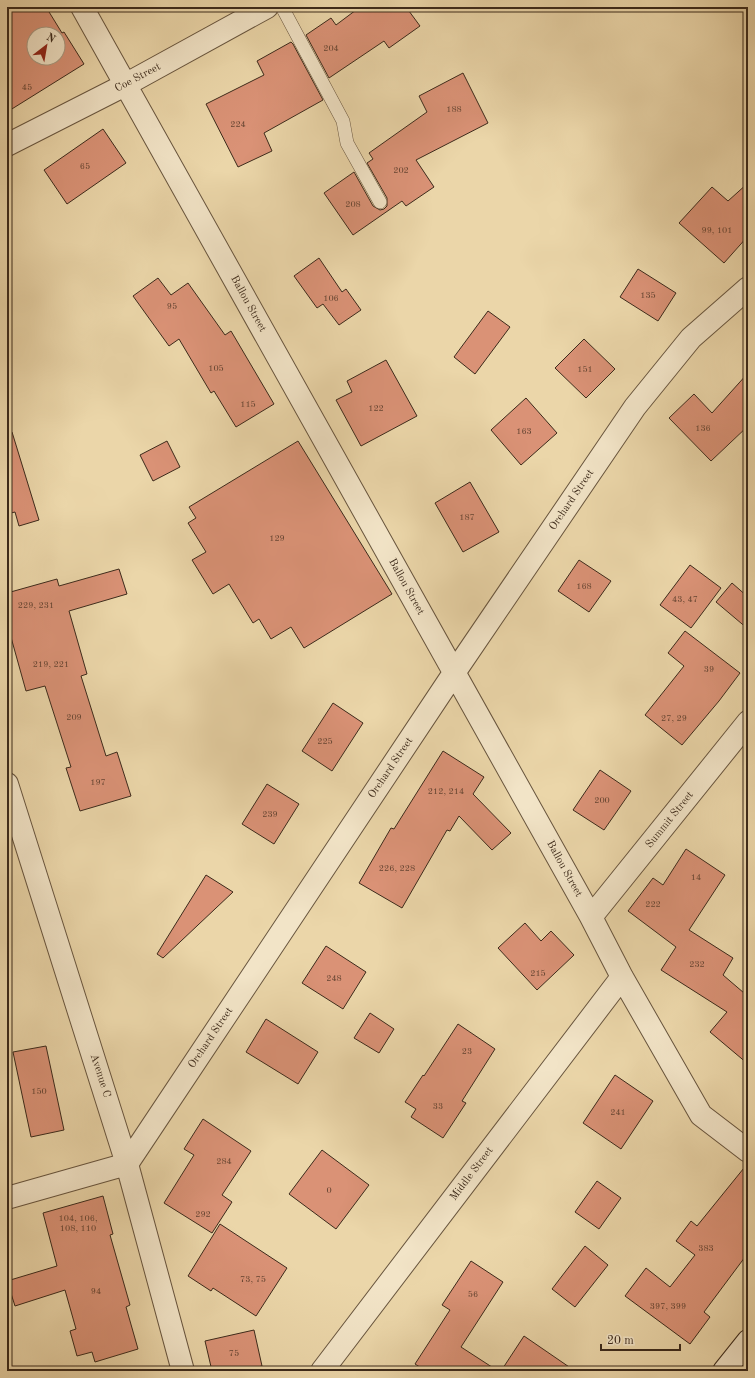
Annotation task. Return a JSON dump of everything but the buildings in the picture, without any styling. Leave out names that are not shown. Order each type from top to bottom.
[{"type":"street","name":"Ballou Street","points":[[82,7],[591,917],[622,977],[701,1115],[748,1151]]},
{"type":"street","name":"Coe Street","points":[[7,145],[125,85],[266,7]]},
{"type":"street","name":"Orchard Street","points":[[127,1164],[454,673],[635,407],[691,338],[748,288]]},
{"type":"street","name":"Summit Street","points":[[591,917],[748,722]]},
{"type":"street","name":"Avenue C","points":[[7,784],[127,1164],[183,1371]]},
{"type":"street","name":"Middle Street","points":[[322,1371],[622,977]]},
{"type":"street","points":[[7,1198],[127,1164]]},
{"type":"street","points":[[724,1371],[748,1341]]},
{"type":"lane","points":[[282,7],[343,121],[347,143],[380,202]]}]
